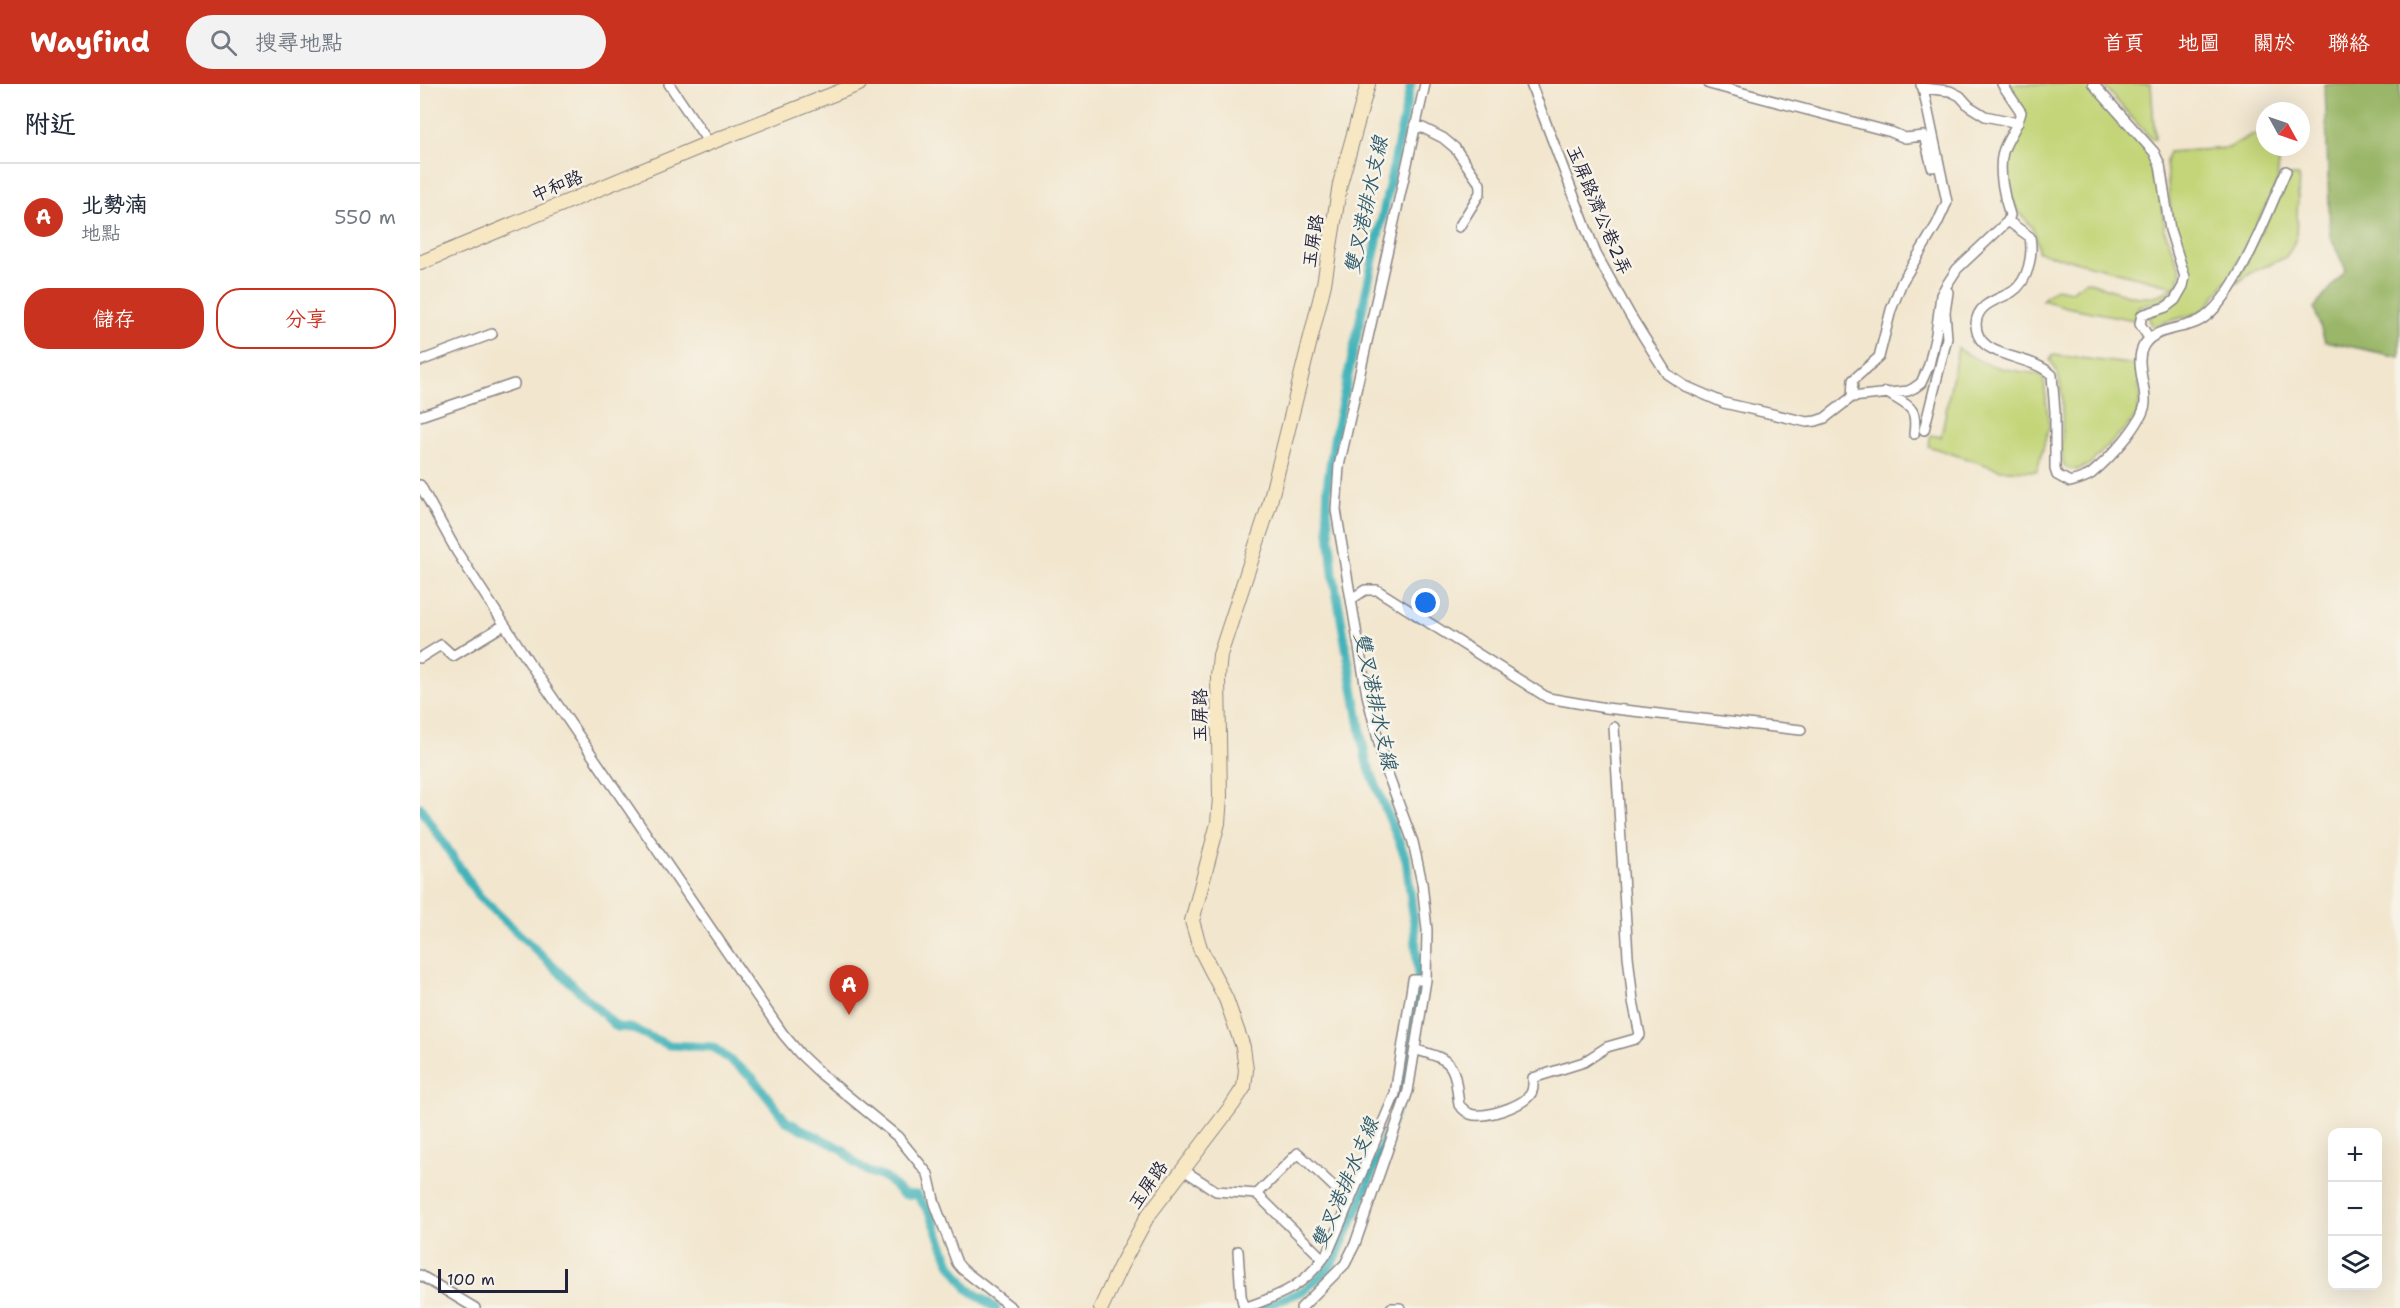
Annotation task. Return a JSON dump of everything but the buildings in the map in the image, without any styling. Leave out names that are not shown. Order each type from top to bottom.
[{"type":"street","points":[[669,84],[709,143]]},
{"type":"street","name":"中和路","points":[[420,263],[709,143],[859,84]]},
{"type":"street","name":"玉屏路","points":[[1101,1308],[1147,1217],[1244,1087],[1246,1070],[1243,1047],[1226,999],[1200,948],[1192,921],[1218,823],[1220,655],[1269,506],[1324,284],[1340,184],[1368,84]]},
{"type":"street","points":[[1301,1308],[1345,1264],[1355,1244],[1408,1091],[1426,980],[1427,930],[1422,883],[1413,842],[1385,767],[1367,695],[1353,598],[1336,510],[1339,466],[1425,84]]},
{"type":"street","name":"玉屏路濟公巷2弄","points":[[1531,84],[1602,266],[1667,374],[1685,386],[1724,403],[1807,422],[1825,418],[1852,397],[1908,391],[1921,383],[1933,352],[1941,295],[1957,269],[2008,221]]},
{"type":"street","points":[[1708,84],[1891,132],[1905,138],[1924,136],[1932,167],[1939,166]]},
{"type":"street","points":[[2002,84],[2020,112],[2018,123],[2002,153],[2002,170],[2010,215],[2008,221],[2030,237],[2032,257],[2022,281],[2013,291],[1986,305],[1976,322],[1978,333],[1985,345],[1994,351],[2039,364],[2052,375],[2055,412],[2055,469],[2063,480],[2070,482],[2091,474],[2134,429],[2144,409],[2145,392],[2141,350],[2149,338],[2170,329],[2195,324],[2214,310],[2235,280],[2286,171]]},
{"type":"street","points":[[2093,84],[2159,158],[2170,230],[2185,278],[2175,300],[2166,307],[2142,315],[2140,324],[2149,338]]},
{"type":"street","points":[[1852,397],[1853,380],[1880,357],[1902,282],[1937,224],[1947,202],[1922,86],[1950,91],[1985,116],[2018,123]]},
{"type":"street","points":[[1415,124],[1443,138],[1455,148],[1479,184],[1480,194],[1459,227]]},
{"type":"street","points":[[1924,430],[1947,338],[1945,312],[1948,292],[1957,269]]},
{"type":"street","points":[[420,361],[492,334]]},
{"type":"street","points":[[420,416],[514,384]]},
{"type":"street","points":[[1886,392],[1913,410],[1917,417],[1914,434]]},
{"type":"street","points":[[420,485],[457,552],[504,625],[603,774],[783,1034],[821,1074],[898,1137],[928,1174],[935,1204],[957,1263],[1012,1308]]},
{"type":"street","points":[[1353,598],[1365,590],[1377,590],[1548,698],[1606,708],[1802,730]]},
{"type":"street","points":[[420,658],[441,645],[453,656],[504,625]]},
{"type":"street","points":[[1416,1050],[1441,1057],[1451,1066],[1457,1079],[1459,1105],[1469,1114],[1483,1116],[1499,1112],[1528,1098],[1533,1090],[1533,1078],[1584,1062],[1607,1047],[1635,1039],[1640,1035],[1633,1001],[1629,956],[1614,727]]},
{"type":"street","points":[[1238,1251],[1244,1308],[1276,1297],[1298,1285],[1317,1269],[1350,1202],[1395,1094],[1413,980],[1426,980]]},
{"type":"street","points":[[1257,1194],[1298,1153],[1350,1202]]},
{"type":"street","points":[[1182,1169],[1216,1191],[1257,1194],[1323,1259]]},
{"type":"street","points":[[420,1275],[475,1308]]},
{"type":"street","points":[[1391,1308],[1400,1308]]},
{"type":"green space","points":[[2009,84],[2092,84],[2156,158],[2165,232],[2181,271],[2177,287],[2038,252],[2034,231],[2016,207],[2007,184],[2005,167],[2008,150],[2026,114]]},
{"type":"green space","points":[[2102,84],[2151,84],[2155,139],[2151,139]]},
{"type":"green space","points":[[2325,84],[2400,84],[2400,357],[2325,341],[2314,308],[2346,270],[2330,236]]},
{"type":"green space","points":[[2256,134],[2256,156],[2279,156],[2277,183],[2231,276],[2205,309],[2158,324],[2153,328],[2148,316],[2165,309],[2188,274],[2172,226],[2166,161],[2169,152],[2228,148]]},
{"type":"green space","points":[[2288,176],[2299,176],[2296,238],[2292,248],[2285,258],[2254,271],[2236,284]]},
{"type":"green space","points":[[2086,281],[2140,297],[2150,297],[2171,288],[2176,289],[2160,302],[2139,306],[2134,320],[2042,300],[2056,288],[2071,291]]},
{"type":"green space","points":[[1958,348],[1988,364],[2040,374],[2044,380],[2049,426],[2037,471],[2001,470],[1928,446],[1931,435],[1941,437]]},
{"type":"green space","points":[[2053,355],[2138,365],[2140,400],[2137,416],[2090,464],[2077,470],[2066,468],[2063,462],[2062,395],[2056,370],[2050,360]]},
{"type":"waterway","name":"雙叉港排水支線","points":[[1261,1308],[1305,1290],[1328,1269],[1336,1257],[1364,1194],[1399,1101],[1408,1068],[1419,986],[1406,859],[1366,761],[1333,573],[1327,510],[1328,480],[1334,440],[1411,84]]},
{"type":"waterway","points":[[420,807],[478,895],[617,1027],[631,1028],[668,1045],[713,1047],[752,1077],[786,1121],[842,1149],[855,1163],[869,1172],[886,1178],[903,1194],[917,1195],[931,1215],[949,1261],[968,1289],[996,1308]]},
{"type":"place","name":"北勢湳","points":[[849,1015]]}]
